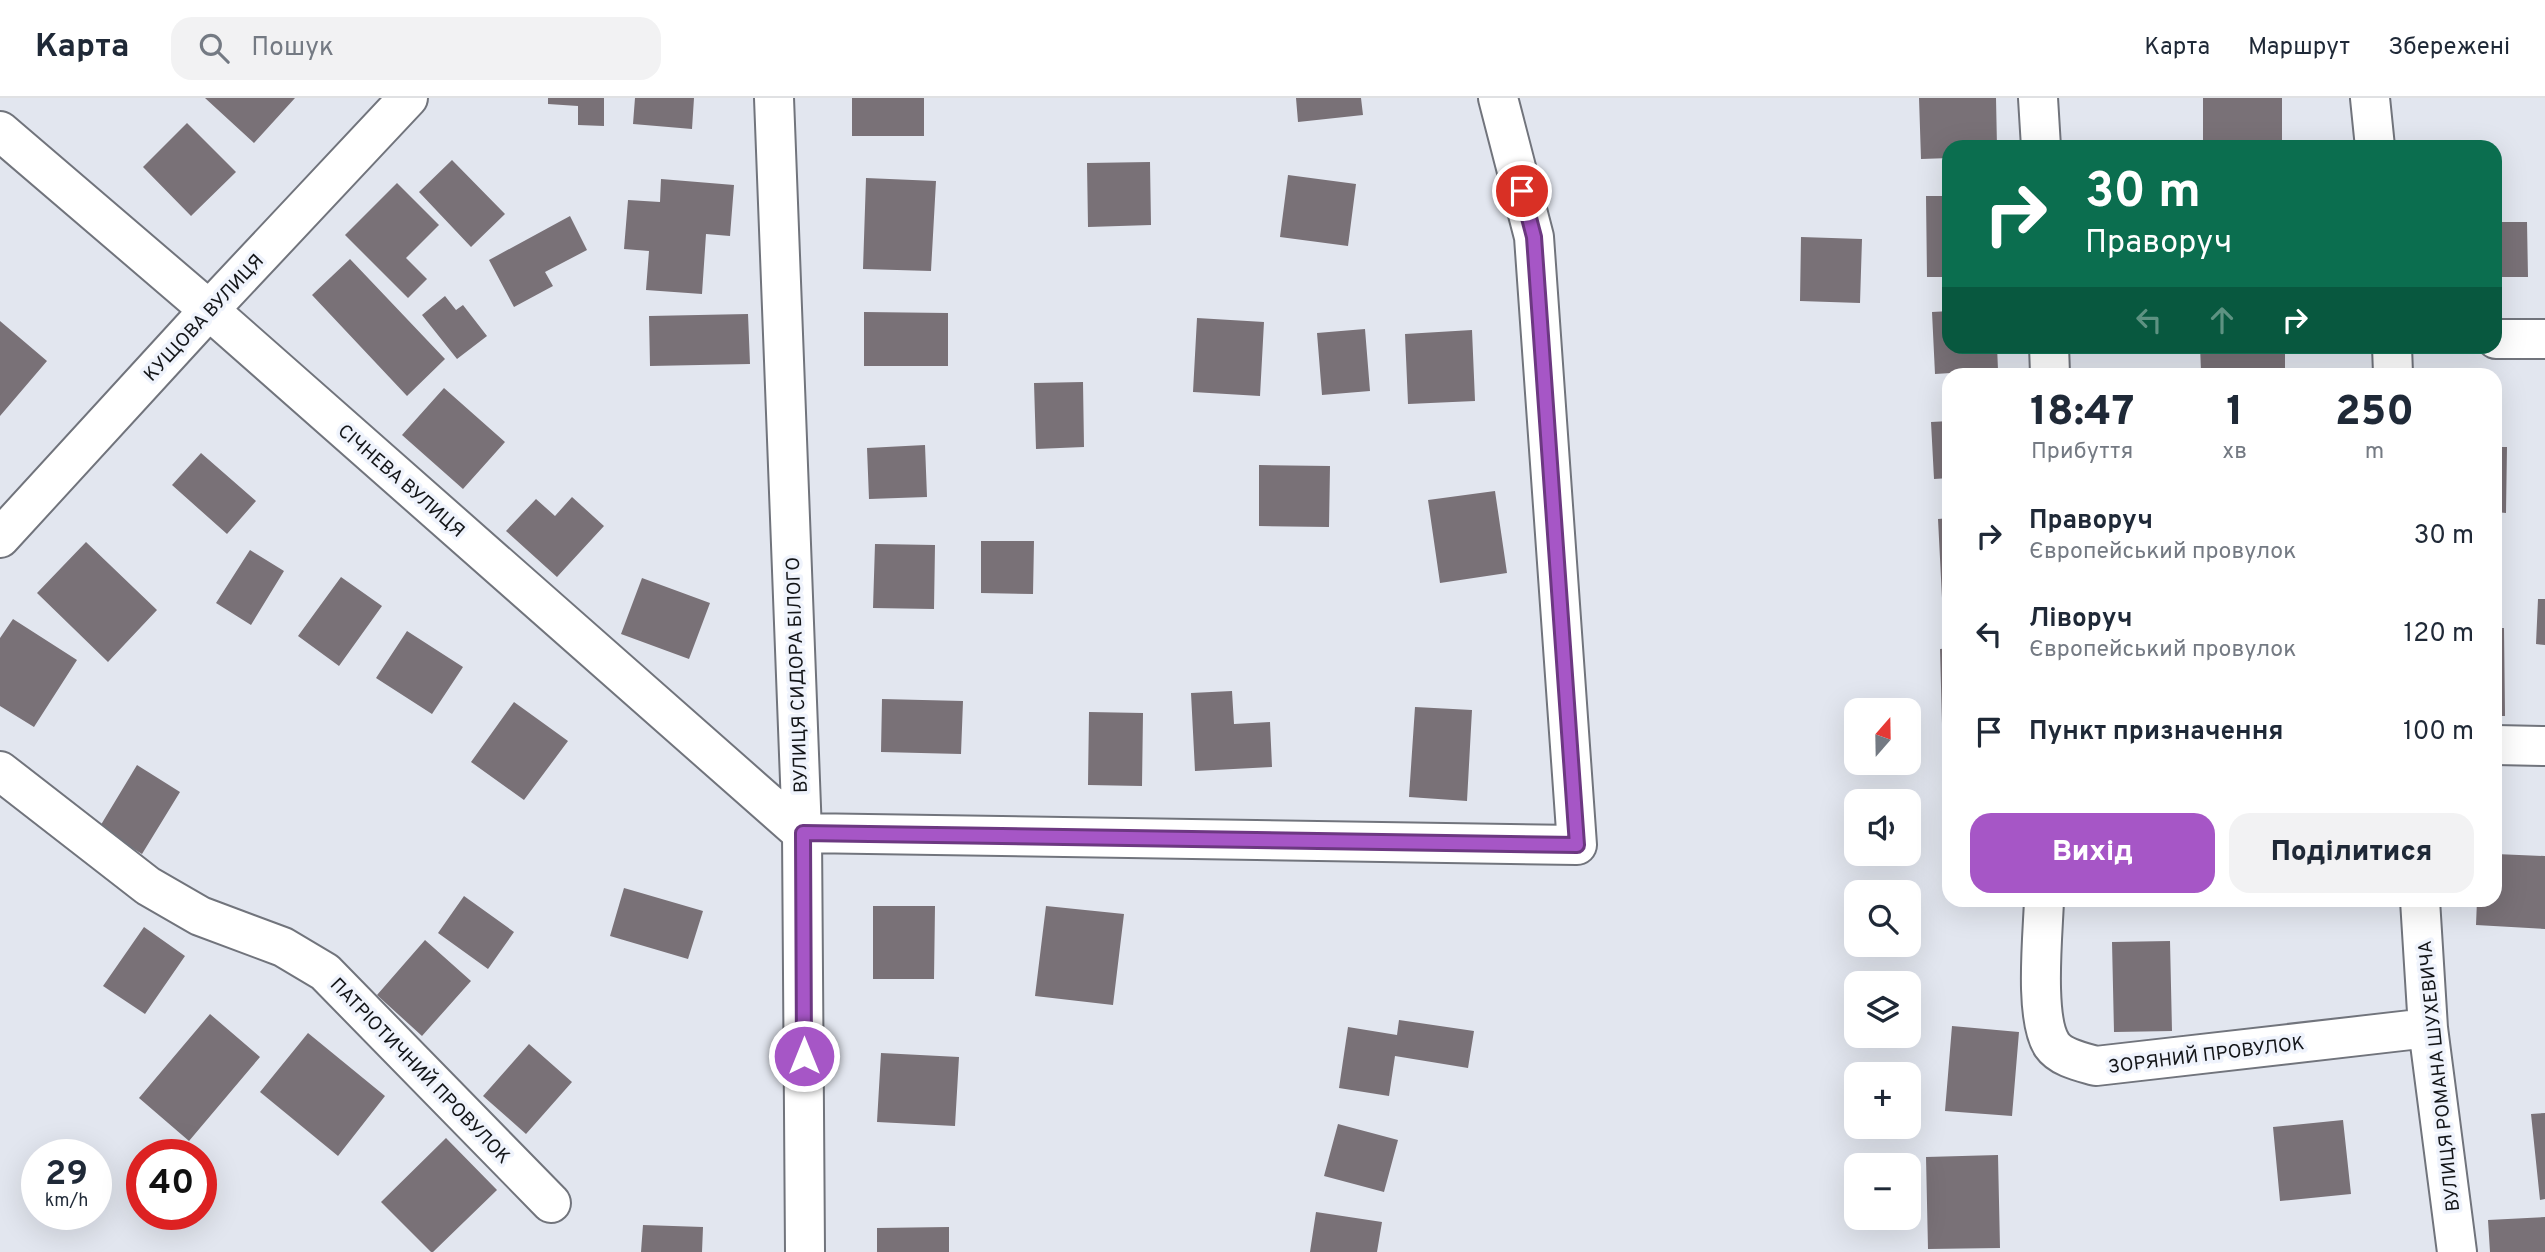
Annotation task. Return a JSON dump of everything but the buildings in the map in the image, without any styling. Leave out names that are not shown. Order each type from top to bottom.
[{"type":"street","name":"КУЩОВА ВУЛИЦЯ","points":[[0,538],[408,98]]},
{"type":"street","name":"ВУЛИЦЯ СИДОРА БІЛОГО","points":[[774,98],[803,833],[805,1252]]},
{"type":"street","points":[[803,833],[1577,845],[1534,237],[1498,98]]},
{"type":"street","points":[[2038,98],[2040,140]]},
{"type":"street","points":[[2371,98],[2374,140]]},
{"type":"street","name":"СІЧНЕВА ВУЛИЦЯ","points":[[0,131],[209,310],[803,833]]},
{"type":"street","points":[[2502,339],[2545,339]]},
{"type":"street","points":[[2502,745],[2545,746]]},
{"type":"street","name":"ПАТРІОТИЧНИЙ ПРОВУЛОК","points":[[0,771],[148,886],[200,916],[284,947],[325,972],[551,1203]]},
{"type":"street","name":"ЗОРЯНИЙ ПРОВУЛОК","points":[[2044,907],[2042,985],[2045,1023],[2053,1046],[2071,1059],[2096,1066],[2428,1028]]},
{"type":"street","name":"ВУЛИЦЯ РОМАНА ШУХЕВИЧА","points":[[2420,907],[2428,1028],[2457,1252]]},
{"type":"route","points":[[804,1056],[803,833],[1577,845],[1534,237],[1522,191]]}]
